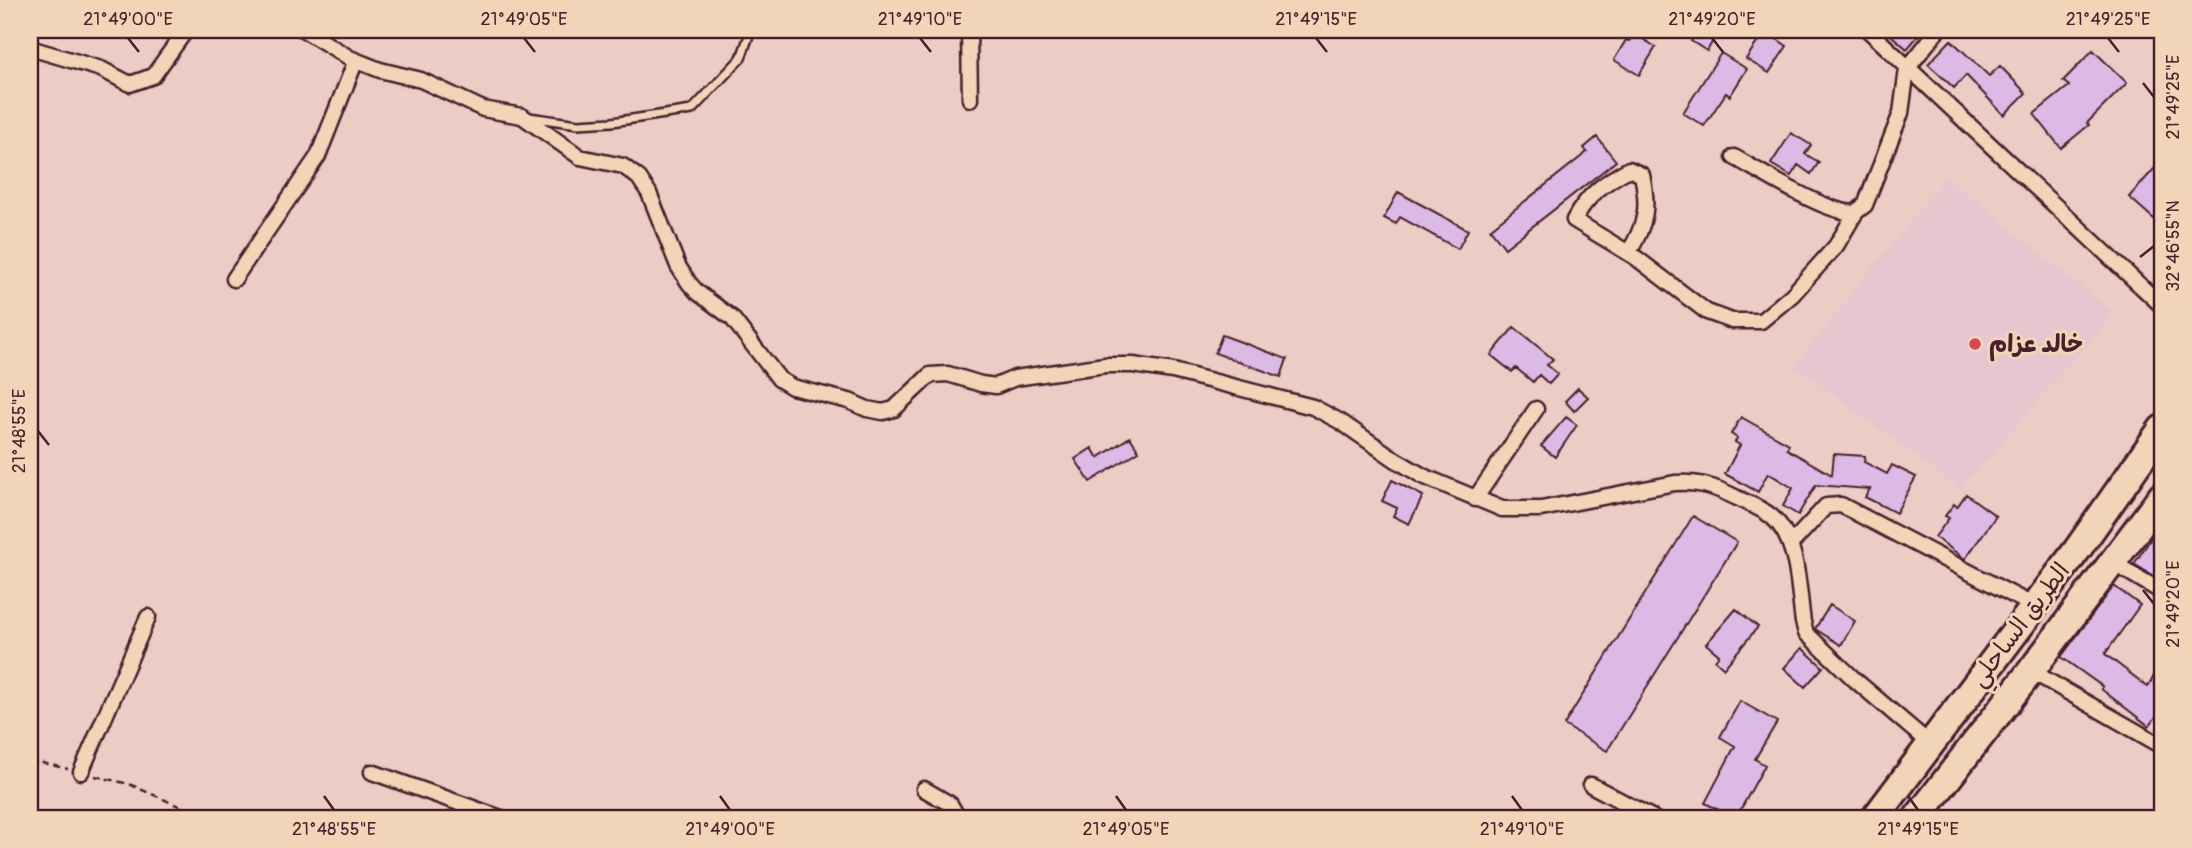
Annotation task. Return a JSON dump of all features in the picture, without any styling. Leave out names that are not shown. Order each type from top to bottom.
[{"type":"highway","name":"الطريق الساحلي","points":[[1875,818],[2162,429]]},
{"type":"highway","name":"الطريق الساحلي","points":[[1917,818],[2162,496]]},
{"type":"street","points":[[30,48],[101,69],[130,84],[153,75],[186,30]]},
{"type":"street","points":[[304,30],[356,60],[380,70],[421,80],[483,109],[522,116],[580,157],[623,166],[639,178],[649,193],[678,266],[689,283],[732,318],[779,379],[792,387],[883,412],[894,409],[930,375],[948,374],[996,386],[1016,378],[1105,365],[1133,365],[1173,371],[1312,407],[1341,422],[1414,471],[1502,509],[1541,509],[1675,483],[1703,483],[1768,514],[1785,531],[1791,544],[1802,622],[1812,640],[1855,681],[1930,744]]},
{"type":"street","points":[[969,30],[970,99]]},
{"type":"street","points":[[1868,30],[2162,306]]},
{"type":"street","points":[[1635,257],[1574,220],[1582,204],[1605,181],[1629,169],[1642,175],[1647,198],[1643,229],[1629,252],[1707,312],[1732,321],[1761,320],[1792,295],[1836,246],[1856,212],[1865,205],[1901,113],[1907,69],[1938,30]]},
{"type":"street","points":[[234,279],[318,156],[356,60]]},
{"type":"street","points":[[1734,157],[1793,190],[1841,212],[1856,212]]},
{"type":"street","points":[[1475,499],[1536,409]]},
{"type":"street","points":[[1791,544],[1826,506],[1841,505],[2034,606]]},
{"type":"street","points":[[2112,562],[2162,592]]},
{"type":"street","points":[[81,772],[148,617]]},
{"type":"street","points":[[2031,671],[2162,746]]},
{"type":"street","points":[[372,772],[501,818]]},
{"type":"street","points":[[1591,785],[1653,818]]},
{"type":"street","points":[[924,789],[950,804],[958,818]]},
{"type":"lane","points":[[522,116],[578,124],[612,122],[692,110],[741,58],[751,30]]},
{"type":"path","points":[[30,760],[129,785],[206,818]]},
{"type":"shaded area","points":[[1946,177],[2114,313],[1960,490],[1794,365]]},
{"type":"building","points":[[1698,30],[1719,30],[1707,51],[1691,41]]},
{"type":"building","points":[[1885,30],[1923,30],[1907,49]]},
{"type":"building","points":[[1765,31],[1787,46],[1769,73],[1746,59]]},
{"type":"building","points":[[1634,34],[1656,47],[1639,75],[1614,60],[1626,40],[1629,41]]},
{"type":"building","points":[[1951,40],[1989,76],[2000,66],[2026,93],[2004,115],[1966,75],[1954,88],[1928,64]]},
{"type":"building","points":[[2093,50],[2127,83],[2087,123],[2089,125],[2061,148],[2034,114],[2069,86],[2063,81]]},
{"type":"building","points":[[1721,53],[1747,69],[1730,96],[1726,93],[1704,126],[1683,113]]},
{"type":"building","points":[[1791,133],[1811,145],[1805,154],[1819,162],[1811,174],[1798,165],[1791,176],[1771,164]]},
{"type":"building","points":[[1597,137],[1616,161],[1505,248],[1490,229],[1587,152],[1584,148]]},
{"type":"building","points":[[2162,160],[2162,209],[2154,219],[2129,197]]},
{"type":"building","points":[[1398,192],[1468,230],[1458,249],[1400,217],[1396,224],[1384,218]]},
{"type":"building","points":[[1514,327],[1553,359],[1547,365],[1558,374],[1549,384],[1539,375],[1533,382],[1516,368],[1512,372],[1491,355]]},
{"type":"building","points":[[1222,335],[1287,359],[1281,377],[1215,353]]},
{"type":"building","points":[[1578,388],[1588,397],[1574,411],[1565,401]]},
{"type":"building","points":[[1566,417],[1577,425],[1555,457],[1541,446]]},
{"type":"building","points":[[1741,417],[1789,444],[1787,449],[1832,475],[1834,454],[1865,456],[1864,462],[1887,474],[1892,465],[1916,477],[1896,513],[1865,497],[1870,489],[1816,485],[1798,515],[1783,506],[1793,488],[1768,473],[1758,492],[1725,474],[1740,445],[1735,442],[1737,438],[1731,434]]},
{"type":"building","points":[[1130,437],[1139,451],[1090,482],[1075,459],[1092,448],[1098,458]]},
{"type":"building","points":[[1392,480],[1423,496],[1409,524],[1393,516],[1397,508],[1382,501]]},
{"type":"building","points":[[1966,494],[1996,516],[1965,559],[1935,537],[1949,518],[1945,516],[1954,504],[1957,507]]},
{"type":"building","points":[[1693,516],[1737,542],[1607,751],[1564,725]]},
{"type":"building","points":[[2162,522],[2162,581],[2134,564]]},
{"type":"building","points":[[2114,586],[2140,605],[2105,654],[2148,687],[2162,661],[2162,709],[2149,726],[2101,689],[2103,687],[2061,657]]},
{"type":"building","points":[[1830,605],[1855,621],[1841,645],[1815,629]]},
{"type":"building","points":[[1736,609],[1758,627],[1724,668],[1715,660],[1719,655],[1706,644]]},
{"type":"building","points":[[1802,648],[1823,667],[1805,687],[1784,668]]},
{"type":"building","points":[[1740,701],[1777,722],[1755,759],[1765,765],[1736,818],[1720,818],[1723,812],[1705,803],[1735,746],[1720,737]]},
{"type":"place","name":"خالد عزام","points":[[1975,344]]}]
